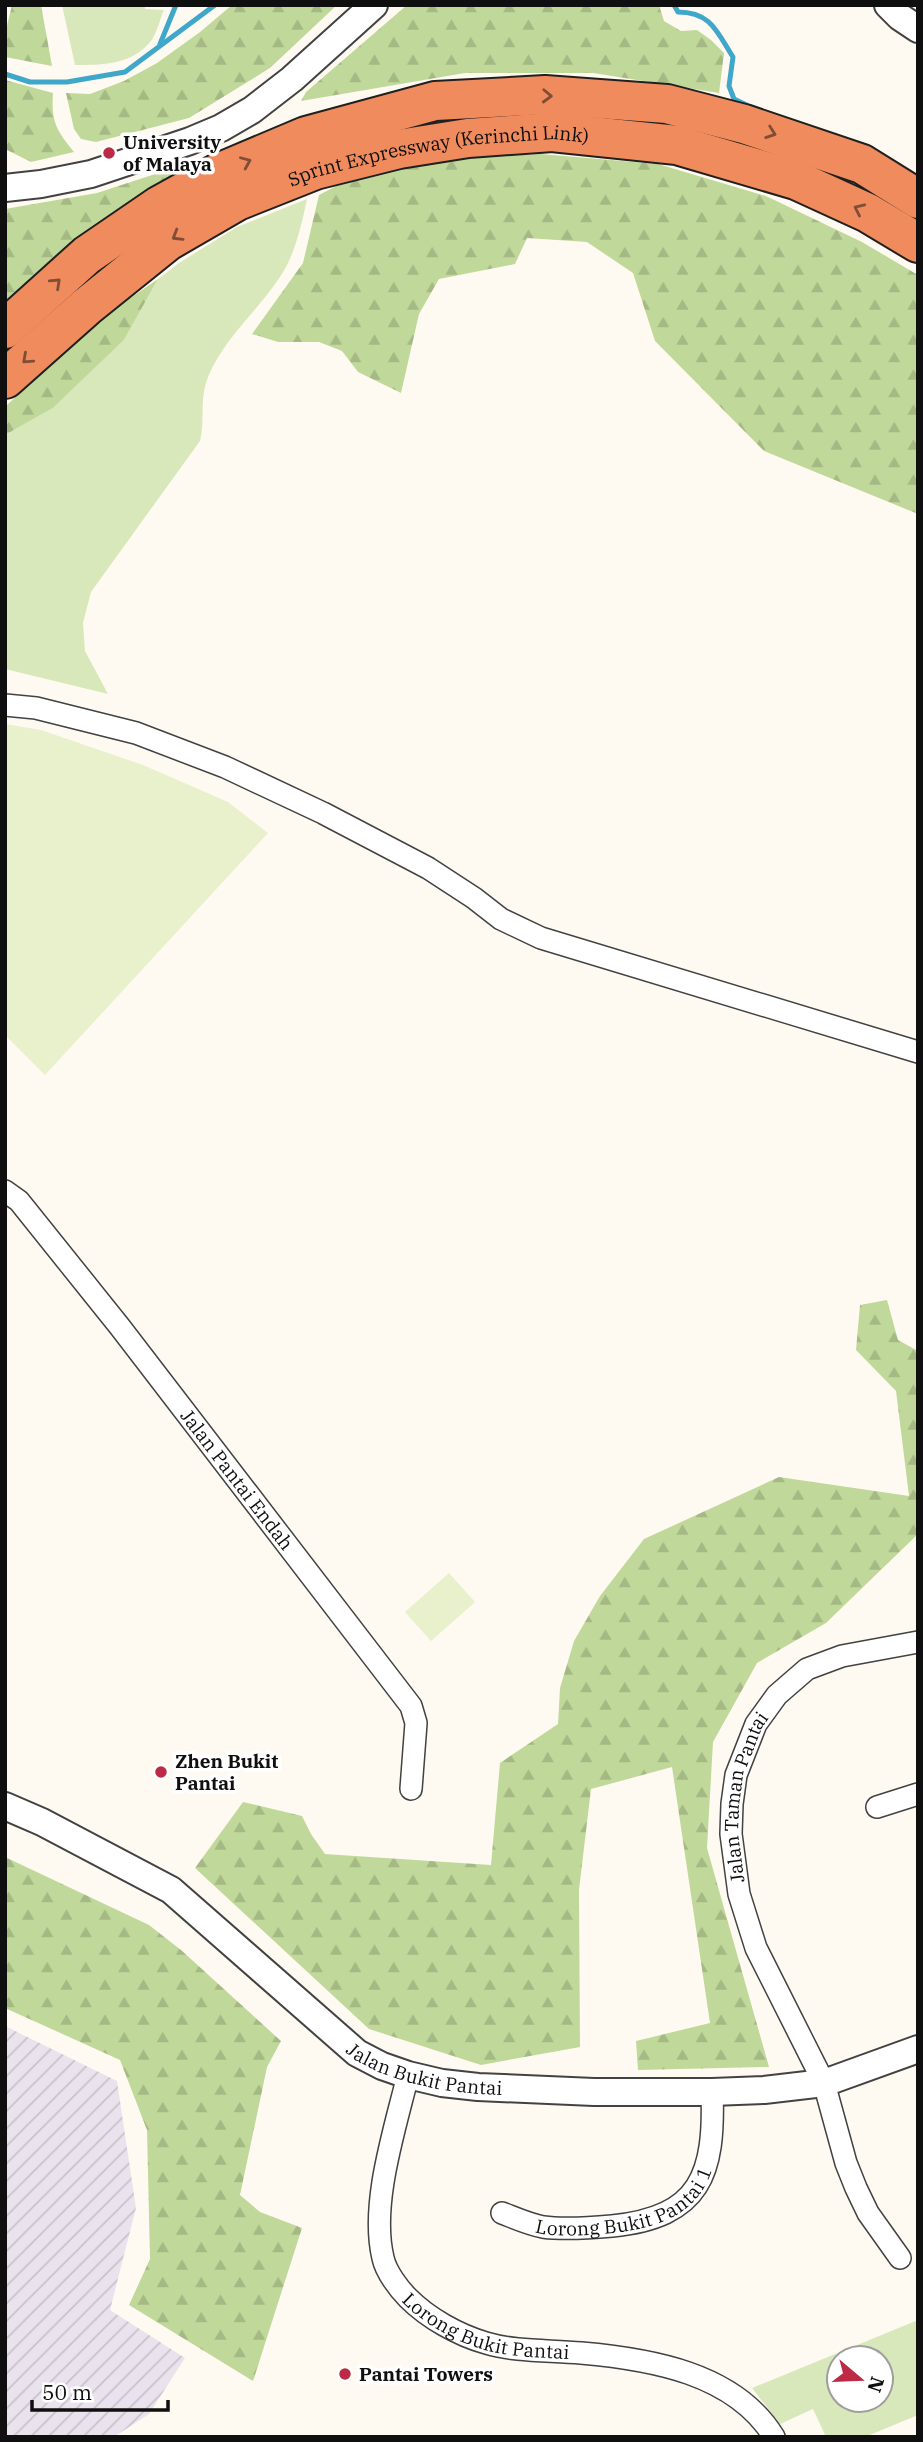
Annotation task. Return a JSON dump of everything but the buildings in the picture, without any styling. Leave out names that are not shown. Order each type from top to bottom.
[{"type":"highway","name":"Sprint Expressway (Kerinchi Link)","points":[[5,329],[87,254],[160,205],[216,174],[306,136],[435,101],[545,95],[667,104],[744,124],[862,164],[918,200]]},
{"type":"highway","name":"Sprint Expressway (Kerinchi Link)","points":[[5,379],[86,307],[168,241],[237,201],[315,170],[398,149],[468,138],[552,132],[677,145],[796,180],[868,213],[918,243]]},
{"type":"street","points":[[5,174],[16,177],[37,175],[153,142],[199,123],[248,96],[355,5]]},
{"type":"street","points":[[5,188],[91,174],[221,128],[252,110],[292,79],[374,5]]},
{"type":"street","points":[[5,705],[36,708],[136,733],[225,767],[323,813],[428,868],[501,919],[541,938],[918,1052]]},
{"type":"street","name":"Jalan Pantai Endah","points":[[5,1191],[19,1201],[120,1327],[411,1706],[415,1719],[411,1790]]},
{"type":"street","name":"Jalan Taman Pantai","points":[[900,2258],[869,2213],[856,2188],[846,2163],[824,2082],[756,1948],[739,1894],[731,1833],[736,1775],[756,1724],[777,1695],[807,1669],[842,1656],[918,1642]]},
{"type":"street","points":[[877,1807],[918,1794]]},
{"type":"street","name":"Jalan Bukit Pantai","points":[[5,1806],[42,1822],[171,1890],[357,2053],[408,2075],[442,2083],[478,2087],[594,2092],[764,2090],[824,2082],[918,2049]]},
{"type":"street","name":"Lorong Bukit Pantai","points":[[408,2075],[390,2149],[379,2221],[383,2261],[401,2292],[417,2308],[425,2315],[486,2343],[639,2361],[699,2377],[734,2394],[753,2410],[774,2437]]},
{"type":"street","name":"Lorong Bukit Pantai 1","points":[[502,2213],[544,2227],[580,2228],[648,2221],[674,2210],[694,2190],[708,2158],[713,2114],[712,2092]]},
{"type":"shaded area","points":[[5,2026],[117,2081],[136,2208],[110,2310],[185,2358],[149,2414],[114,2437],[5,2437]]},
{"type":"green space","points":[[12,5],[41,5],[52,66],[5,57],[5,34]]},
{"type":"green space","points":[[62,5],[145,5],[145,9],[164,10],[151,41],[135,55],[106,64],[75,65]]},
{"type":"green space","points":[[232,5],[337,5],[270,68],[189,118],[96,142],[81,139],[74,129],[66,93],[90,94],[124,81],[157,63]]},
{"type":"green space","points":[[407,5],[659,5],[664,21],[681,31],[697,30],[724,53],[719,93],[593,73],[465,73],[301,101],[306,92]]},
{"type":"green space","points":[[5,80],[53,93],[56,125],[74,152],[31,162],[5,149]]},
{"type":"green space","points":[[541,154],[658,164],[766,196],[862,242],[918,275],[918,514],[764,451],[655,341],[633,273],[587,242],[527,238],[515,264],[439,279],[419,314],[401,393],[358,372],[342,351],[319,342],[278,342],[252,334],[303,263],[319,195],[361,173],[441,159]]},
{"type":"green space","points":[[198,160],[91,227],[5,302],[5,209],[97,193]]},
{"type":"green space","points":[[307,199],[296,242],[286,267],[232,337],[213,367],[204,390],[200,441],[91,592],[83,623],[85,651],[108,694],[5,669],[5,435],[53,408],[124,340],[158,279],[237,227]]},
{"type":"green space","points":[[158,279],[124,340],[53,408],[5,435],[5,407],[63,351],[107,314]]},
{"type":"green space","points":[[5,724],[41,730],[143,765],[228,802],[268,833],[45,1075],[5,1035]]},
{"type":"green space","points":[[887,1300],[898,1340],[918,1351],[918,1534],[826,1623],[757,1663],[713,1742],[707,1848],[769,2067],[638,2070],[636,2041],[710,2023],[672,1767],[591,1789],[579,1890],[580,2047],[481,2065],[369,2029],[195,1868],[243,1802],[302,1816],[325,1854],[491,1865],[500,1763],[558,1724],[560,1688],[574,1641],[600,1596],[644,1539],[779,1477],[909,1496],[896,1391],[856,1350],[860,1305]]},
{"type":"green space","points":[[449,1573],[475,1602],[431,1641],[405,1612]]},
{"type":"green space","points":[[5,1857],[149,1925],[181,1950],[281,2041],[267,2067],[240,2195],[260,2212],[302,2228],[253,2381],[129,2305],[150,2259],[147,2130],[120,2060],[5,2008]]},
{"type":"green space","points":[[918,2320],[918,2415],[865,2437],[826,2437],[813,2409],[780,2424],[752,2388],[825,2358],[825,2414],[895,2414],[895,2344],[859,2344]]},
{"type":"waterway","points":[[160,44],[176,5]]},
{"type":"waterway","points":[[5,74],[30,82],[67,82],[125,72],[215,5]]},
{"type":"waterway","points":[[674,5],[678,12],[698,16],[712,25],[733,57],[729,86],[734,99],[751,107]]},
{"type":"place","name":"University of Malaya","points":[[109,153]]},
{"type":"place","name":"Zhen Bukit Pantai","points":[[161,1772]]},
{"type":"place","name":"Pantai Towers","points":[[345,2374]]}]
